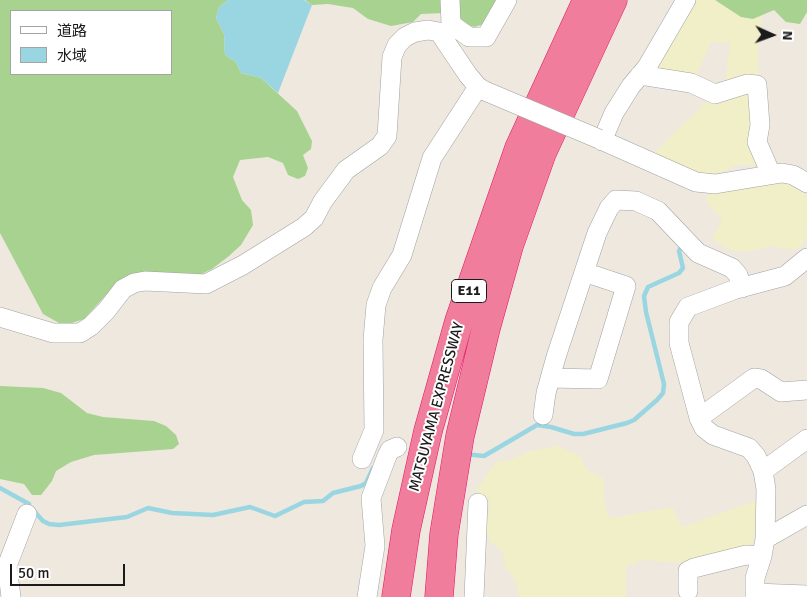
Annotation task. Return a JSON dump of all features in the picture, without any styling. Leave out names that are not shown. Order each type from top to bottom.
[{"type":"highway","name":"MATSUYAMA EXPRESSWAY","points":[[396,597],[406,530],[428,431],[458,321],[519,148],[587,0]]},
{"type":"highway","name":"MATSUYAMA EXPRESSWAY","points":[[439,597],[444,534],[460,436],[486,328],[509,246],[542,153],[613,0]]},
{"type":"street","points":[[450,0],[445,28],[482,89],[684,177],[705,183],[771,174],[793,175],[807,183]]},
{"type":"street","points":[[0,317],[53,333],[80,333],[91,326],[106,311],[124,289],[134,283],[145,281],[206,284],[244,265],[304,227],[314,218],[322,201],[346,170],[380,146],[387,136],[389,77],[392,57],[397,46],[405,37],[415,32],[445,28],[469,37],[486,37],[507,0]]},
{"type":"street","points":[[600,140],[614,113],[647,67],[686,0]]},
{"type":"street","points":[[640,75],[691,83],[715,94],[739,86],[757,85],[760,125],[757,142],[771,174]]},
{"type":"street","points":[[362,459],[374,430],[373,340],[376,305],[382,288],[402,255],[432,158],[482,89]]},
{"type":"street","points":[[543,415],[550,378],[597,233],[609,208],[616,200],[631,200],[651,207],[667,219],[698,253],[732,268],[738,276],[742,288]]},
{"type":"street","points":[[807,258],[785,276],[704,300],[688,308],[679,322],[679,343],[699,418],[704,428],[713,435],[748,448],[756,456],[763,471],[766,496],[764,548],[755,578],[755,595],[807,595]]},
{"type":"street","points":[[550,378],[598,379],[626,286],[584,272]]},
{"type":"street","points":[[699,418],[754,378],[762,379],[782,392],[807,390]]},
{"type":"street","points":[[763,471],[807,440]]},
{"type":"street","points":[[367,597],[375,546],[371,498],[390,450],[397,447]]},
{"type":"street","points":[[474,597],[478,503]]},
{"type":"street","points":[[11,597],[7,566],[27,514]]},
{"type":"street","points":[[688,591],[688,571],[764,548],[807,515]]},
{"type":"green space","points":[[0,0],[228,0],[219,7],[216,18],[224,34],[225,55],[236,62],[241,73],[261,78],[297,111],[312,141],[311,149],[303,155],[308,168],[305,176],[298,179],[288,175],[283,163],[268,157],[240,160],[233,177],[242,200],[251,210],[253,225],[241,245],[229,256],[212,269],[193,278],[118,282],[84,319],[72,323],[59,323],[43,314],[0,233]]},
{"type":"green space","points":[[305,0],[496,0],[488,23],[474,27],[465,24],[460,18],[443,13],[421,14],[413,22],[391,26],[368,19],[353,8],[328,4],[312,5]]},
{"type":"green space","points":[[694,0],[715,0],[741,17],[752,19],[762,16],[758,50],[759,81],[725,86],[730,43],[711,42],[695,79],[657,69]]},
{"type":"green space","points":[[715,0],[807,0],[807,12],[800,24],[786,22],[774,10],[753,19],[741,17]]},
{"type":"green space","points":[[749,87],[763,165],[738,165],[720,173],[705,174],[651,156],[710,98]]},
{"type":"green space","points":[[788,180],[803,191],[807,199],[807,236],[801,247],[795,250],[771,246],[746,252],[731,250],[712,239],[722,220],[706,201],[708,192]]},
{"type":"green space","points":[[0,386],[43,388],[61,393],[87,413],[103,417],[154,421],[166,426],[176,435],[179,444],[173,449],[94,455],[71,462],[56,471],[52,481],[41,495],[32,495],[24,484],[0,479]]},
{"type":"green space","points":[[557,446],[579,455],[587,470],[603,478],[605,507],[610,518],[672,507],[682,527],[758,500],[753,545],[682,563],[642,560],[626,567],[626,597],[519,597],[515,580],[505,567],[503,553],[485,535],[490,499],[483,500],[476,490],[496,462],[510,460],[530,451]]},
{"type":"water","points":[[228,0],[304,0],[312,5],[278,93],[261,78],[241,73],[236,62],[225,55],[224,34],[216,18],[219,7]]},
{"type":"waterway","points":[[465,454],[484,456],[537,425],[574,434],[583,434],[627,423],[634,420],[657,400],[663,393],[664,384],[646,312],[644,296],[648,287],[679,273],[683,268],[679,251],[683,243]]},
{"type":"waterway","points":[[33,510],[43,521],[59,525],[127,517],[148,508],[172,513],[213,515],[250,507],[275,516],[304,502],[323,501],[333,493],[361,486],[366,483],[373,468]]},
{"type":"waterway","points":[[0,488],[29,504]]}]
